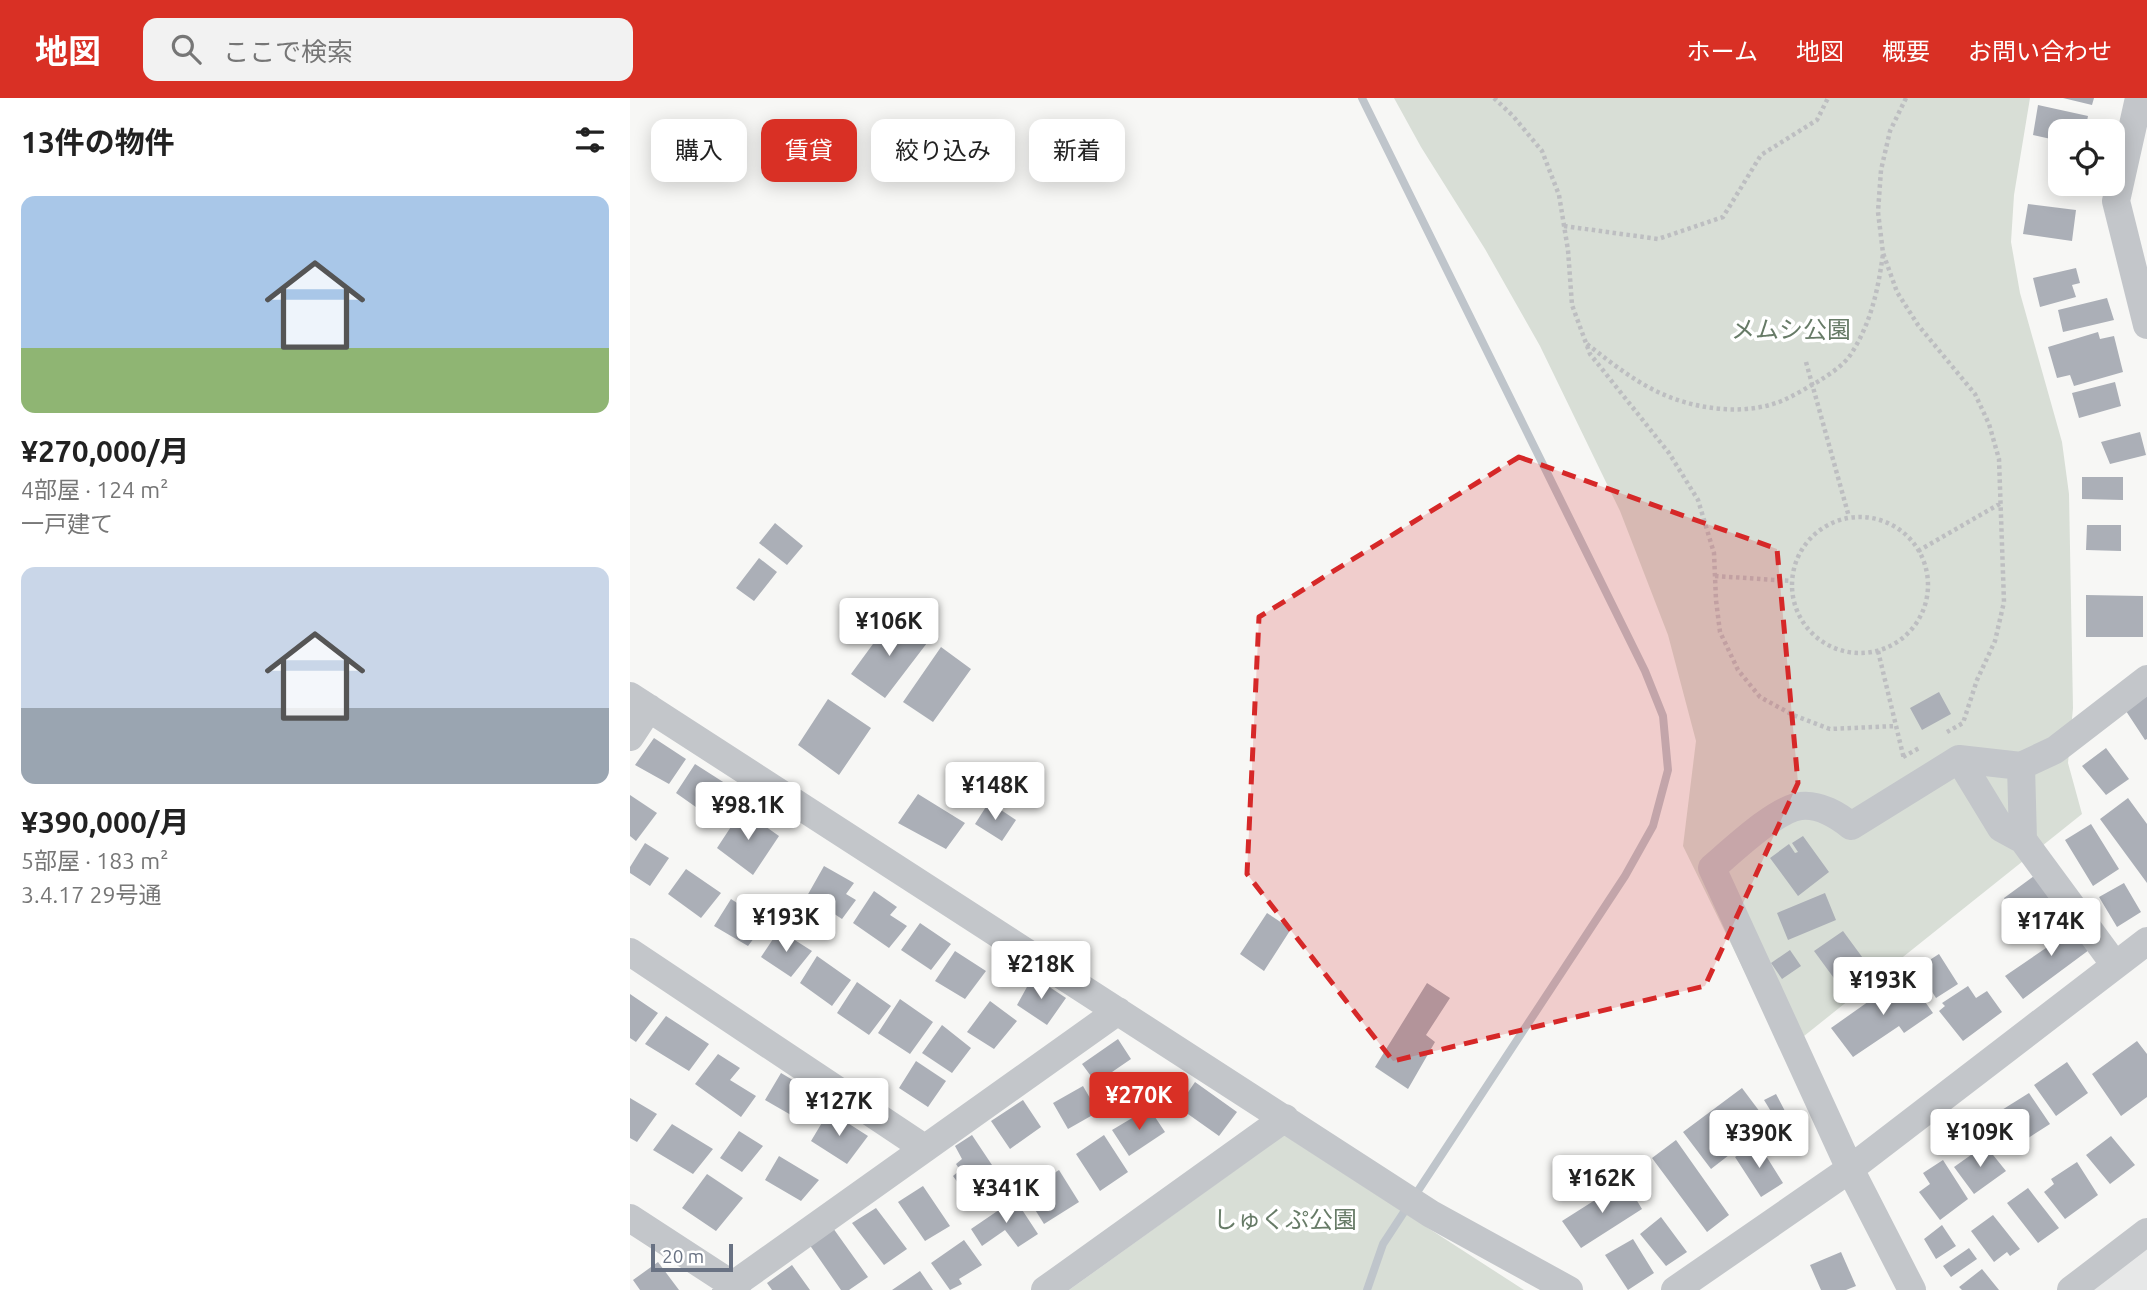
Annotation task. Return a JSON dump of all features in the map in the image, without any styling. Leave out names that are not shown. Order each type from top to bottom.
[{"type":"street","points":[[2138,98],[2116,201],[2147,325]]},
{"type":"street","points":[[1912,1290],[1850,1168],[1712,868],[1782,812],[1802,805],[1837,814],[1851,826],[1959,759],[2021,766],[2055,750],[2147,679]]},
{"type":"street","points":[[630,737],[639,702],[1431,1214],[1569,1290]]},
{"type":"street","points":[[1959,759],[2001,828],[2023,840],[2115,965]]},
{"type":"street","points":[[2021,766],[2023,840]]},
{"type":"street","points":[[1675,1290],[1850,1168],[2147,941]]},
{"type":"street","points":[[630,952],[925,1148]]},
{"type":"street","points":[[630,1218],[732,1288],[1118,1010]]},
{"type":"street","points":[[1045,1290],[1285,1118]]},
{"type":"street","points":[[2071,1290],[2147,1232]]},
{"type":"path","points":[[1494,98],[1542,151],[1559,195],[1572,305],[1590,354],[1669,453],[1698,500],[1714,553],[1720,632],[1738,670],[1760,697],[1793,715],[1830,729],[1896,726]]},
{"type":"path","points":[[1563,226],[1658,239],[1723,217],[1761,155],[1817,120],[1828,98]]},
{"type":"path","points":[[1906,98],[1890,131],[1881,170],[1878,212],[1883,253],[1897,292],[1918,325],[1975,394],[1989,424],[1999,459],[2004,602],[1995,641],[1977,680],[1963,723],[1939,737]]},
{"type":"path","points":[[1586,343],[1630,377],[1670,398],[1703,408],[1750,409],[1785,400],[1812,385],[1850,357],[1867,326],[1876,298],[1883,253]]},
{"type":"path","points":[[1806,362],[1849,517]]},
{"type":"path","points":[[1918,551],[2001,503]]},
{"type":"path","points":[[1849,517],[1872,517],[1895,526],[1913,541],[1925,562],[1929,585],[1924,608],[1914,627],[1906,635],[1898,642],[1878,651],[1857,654],[1835,649],[1816,639],[1797,613],[1791,581],[1795,560],[1808,540],[1826,525],[1849,517]]},
{"type":"path","points":[[1715,576],[1791,581]]},
{"type":"path","points":[[1878,651],[1912,787]]},
{"type":"path","points":[[1903,757],[1927,743]]},
{"type":"highlighted area","points":[[1519,457],[1777,549],[1798,783],[1705,986],[1393,1061],[1247,874],[1259,617]]},
{"type":"shaded area","points":[[2147,1248],[2147,1290],[2092,1290]]},
{"type":"green space","name":"メムシ公園","points":[[1394,98],[2030,98],[2014,195],[2011,242],[2020,293],[2062,442],[2069,494],[2073,708],[2068,763],[2082,814],[1784,1052],[1683,846],[1696,741],[1668,635],[1620,511],[1540,346]]},
{"type":"green space","name":"しゅくぷ公園","points":[[1284,1135],[1524,1290],[1069,1290]]},
{"type":"building","points":[[2063,98],[2094,98],[2092,105]]},
{"type":"building","points":[[2038,105],[2088,116],[2087,119],[2048,119],[2048,138],[2033,135]]},
{"type":"building","points":[[2028,204],[2076,210],[2072,241],[2023,234]]},
{"type":"building","points":[[2076,268],[2080,283],[2072,285],[2076,297],[2040,307],[2033,278]]},
{"type":"building","points":[[2107,298],[2114,320],[2063,332],[2058,310]]},
{"type":"building","points":[[2098,332],[2100,339],[2114,336],[2123,372],[2074,386],[2070,375],[2057,378],[2048,347]]},
{"type":"building","points":[[2115,382],[2121,406],[2079,418],[2072,393]]},
{"type":"building","points":[[2140,432],[2146,455],[2110,464],[2101,442]]},
{"type":"building","points":[[2082,477],[2123,477],[2123,500],[2082,499]]},
{"type":"building","points":[[775,523],[803,546],[787,565],[759,543]]},
{"type":"building","points":[[2087,525],[2121,525],[2121,551],[2086,550]]},
{"type":"building","points":[[759,558],[777,572],[754,601],[736,588]]},
{"type":"building","points":[[2086,595],[2143,596],[2143,637],[2086,637]]},
{"type":"building","points":[[892,618],[927,643],[885,698],[851,674]]},
{"type":"building","points":[[941,647],[971,669],[933,722],[903,702]]},
{"type":"building","points":[[1939,692],[1951,714],[1922,730],[1910,708]]},
{"type":"building","points":[[2147,696],[2147,739],[2145,740],[2126,711]]},
{"type":"building","points":[[828,699],[871,728],[839,775],[798,745]]},
{"type":"building","points":[[654,738],[686,759],[669,784],[635,765]]},
{"type":"building","points":[[2106,748],[2129,779],[2106,795],[2082,766]]},
{"type":"building","points":[[695,764],[731,787],[710,817],[676,793]]},
{"type":"building","points":[[918,794],[965,823],[946,849],[898,823]]},
{"type":"building","points":[[630,795],[657,813],[636,841],[630,836]]},
{"type":"building","points":[[2128,798],[2147,824],[2147,883],[2100,819]]},
{"type":"building","points":[[989,802],[1016,820],[1002,841],[975,824]]},
{"type":"building","points":[[742,810],[779,836],[753,875],[717,848]]},
{"type":"building","points":[[2091,824],[2119,869],[2093,886],[2065,840]]},
{"type":"building","points":[[1803,836],[1829,872],[1798,896],[1770,858],[1789,844],[1795,853],[1798,852],[1792,843]]},
{"type":"building","points":[[645,843],[669,858],[650,886],[630,873],[630,867]]},
{"type":"building","points":[[824,866],[854,883],[846,894],[856,900],[842,919],[807,896]]},
{"type":"building","points":[[686,869],[721,893],[701,918],[668,894]]},
{"type":"building","points":[[2038,873],[2057,899],[2022,924],[2004,898]]},
{"type":"building","points":[[2124,883],[2141,912],[2117,927],[2099,897]]},
{"type":"building","points":[[874,891],[897,907],[890,915],[907,926],[889,948],[853,923]]},
{"type":"building","points":[[1825,893],[1836,920],[1788,940],[1777,913]]},
{"type":"building","points":[[731,899],[766,922],[748,946],[714,926]]},
{"type":"building","points":[[2066,911],[2093,947],[2023,999],[2005,976],[2062,937],[2051,921]]},
{"type":"building","points":[[1267,913],[1291,929],[1264,971],[1240,954]]},
{"type":"building","points":[[920,923],[951,944],[931,970],[901,950]]},
{"type":"building","points":[[779,930],[812,951],[791,977],[761,957]]},
{"type":"building","points":[[1843,931],[1868,965],[1839,985],[1814,951]]},
{"type":"building","points":[[1790,950],[1801,966],[1782,979],[1771,963]]},
{"type":"building","points":[[955,951],[986,971],[965,999],[935,981]]},
{"type":"building","points":[[1939,954],[1958,984],[1936,998],[1917,968]]},
{"type":"building","points":[[817,956],[851,980],[832,1006],[800,983]]},
{"type":"building","points":[[1906,975],[1933,1013],[1904,1033],[1899,1026],[1853,1057],[1831,1028]]},
{"type":"building","points":[[1033,976],[1066,998],[1047,1025],[1017,1005]]},
{"type":"building","points":[[857,982],[891,1006],[869,1035],[837,1013]]},
{"type":"building","points":[[1427,983],[1450,998],[1426,1035],[1435,1042],[1408,1089],[1375,1067]]},
{"type":"building","points":[[1968,986],[1976,998],[1987,991],[2002,1012],[1963,1041],[1939,1011],[1945,1006],[1942,1003]]},
{"type":"building","points":[[630,994],[658,1013],[636,1042],[630,1038]]},
{"type":"building","points":[[900,999],[933,1022],[910,1054],[878,1033]]},
{"type":"building","points":[[990,1001],[1017,1021],[994,1049],[967,1032]]},
{"type":"building","points":[[666,1016],[709,1044],[689,1071],[645,1044]]},
{"type":"building","points":[[942,1025],[971,1048],[952,1073],[922,1053]]},
{"type":"building","points":[[1118,1039],[1131,1059],[1096,1083],[1082,1064]]},
{"type":"building","points":[[2137,1041],[2147,1054],[2147,1097],[2121,1116],[2092,1074]]},
{"type":"building","points":[[718,1054],[740,1068],[730,1080],[756,1096],[741,1117],[695,1084]]},
{"type":"building","points":[[916,1061],[946,1081],[928,1107],[899,1088]]},
{"type":"building","points":[[2067,1062],[2088,1093],[2056,1116],[2034,1085]]},
{"type":"building","points":[[781,1073],[808,1089],[791,1115],[765,1100]]},
{"type":"building","points":[[1195,1082],[1237,1112],[1219,1136],[1178,1107]]},
{"type":"building","points":[[1083,1086],[1098,1112],[1068,1129],[1053,1103]]},
{"type":"building","points":[[1742,1088],[1769,1124],[1711,1169],[1683,1132]]},
{"type":"building","points":[[2029,1093],[2050,1124],[2019,1144],[1997,1113]]},
{"type":"building","points":[[1776,1094],[1786,1113],[1775,1118],[1764,1100]]},
{"type":"building","points":[[630,1098],[657,1114],[637,1142],[630,1138]]},
{"type":"building","points":[[1023,1100],[1041,1127],[1010,1149],[991,1121]]},
{"type":"building","points":[[1149,1108],[1165,1132],[1129,1156],[1112,1130]]},
{"type":"building","points":[[829,1111],[868,1136],[847,1164],[811,1141]]},
{"type":"building","points":[[672,1124],[713,1149],[693,1174],[653,1150]]},
{"type":"building","points":[[739,1131],[763,1146],[742,1172],[720,1158]]},
{"type":"building","points":[[972,1135],[1004,1183],[973,1204],[953,1176],[960,1170],[956,1164],[962,1159],[955,1146]]},
{"type":"building","points":[[1104,1135],[1128,1172],[1100,1191],[1076,1154]]},
{"type":"building","points":[[2111,1136],[2135,1165],[2110,1184],[2086,1155]]},
{"type":"building","points":[[1676,1140],[1729,1215],[1707,1232],[1652,1158]]},
{"type":"building","points":[[1758,1143],[1783,1183],[1761,1197],[1735,1157]]},
{"type":"building","points":[[1985,1145],[2006,1171],[1974,1194],[1954,1167]]},
{"type":"building","points":[[779,1156],[819,1180],[801,1201],[765,1180]]},
{"type":"building","points":[[1943,1160],[1968,1199],[1940,1220],[1919,1192],[1930,1184],[1923,1173]]},
{"type":"building","points":[[2077,1162],[2098,1195],[2065,1219],[2044,1192],[2054,1184],[2051,1179]]},
{"type":"building","points":[[1059,1170],[1079,1202],[1044,1224],[1024,1192]]},
{"type":"building","points":[[707,1174],[743,1198],[716,1231],[682,1208]]},
{"type":"building","points":[[1625,1181],[1642,1209],[1581,1248],[1562,1221]]},
{"type":"building","points":[[923,1186],[950,1226],[925,1241],[898,1202]]},
{"type":"building","points":[[2028,1188],[2059,1228],[2038,1243],[2007,1203]]},
{"type":"building","points":[[1015,1199],[1038,1234],[1018,1247],[1005,1230],[982,1246],[971,1229]]},
{"type":"building","points":[[876,1208],[907,1249],[884,1265],[852,1223]]},
{"type":"building","points":[[1993,1215],[2020,1249],[2010,1256],[2007,1252],[1994,1262],[1971,1231]]},
{"type":"building","points":[[1661,1217],[1687,1252],[1666,1266],[1640,1234]]},
{"type":"building","points":[[1942,1225],[1956,1246],[1936,1259],[1924,1239]]},
{"type":"building","points":[[833,1228],[868,1277],[849,1290],[841,1290],[809,1244]]},
{"type":"building","points":[[1633,1239],[1654,1273],[1628,1290],[1605,1255]]},
{"type":"building","points":[[964,1240],[982,1265],[959,1279],[962,1284],[950,1290],[931,1263]]},
{"type":"building","points":[[1969,1248],[1977,1259],[1951,1277],[1943,1266]]},
{"type":"building","points":[[1841,1252],[1856,1286],[1846,1290],[1821,1290],[1810,1265]]},
{"type":"building","points":[[658,1262],[679,1290],[640,1290],[633,1280]]},
{"type":"building","points":[[792,1265],[810,1290],[772,1290],[767,1283]]},
{"type":"building","points":[[1982,1269],[1999,1290],[1962,1290],[1959,1287]]},
{"type":"building","points":[[920,1271],[933,1290],[892,1290]]},
{"type":"waterway","points":[[1362,98],[1645,671],[1663,716],[1668,770],[1653,826],[1625,876],[1383,1244],[1367,1290]]}]
